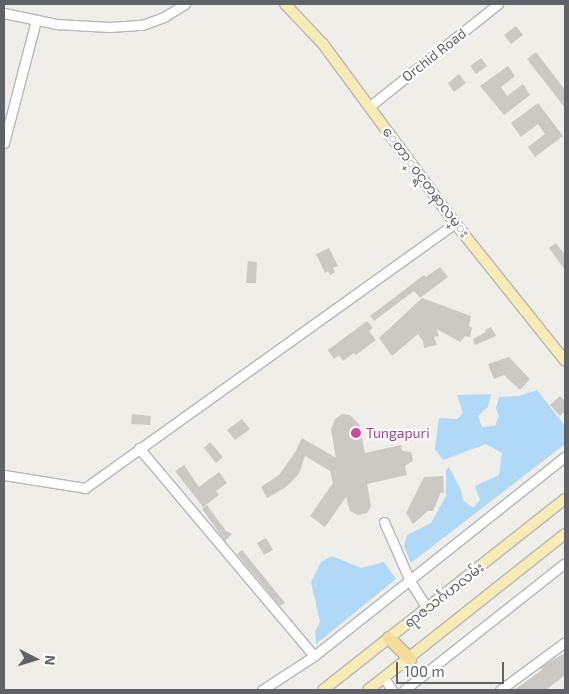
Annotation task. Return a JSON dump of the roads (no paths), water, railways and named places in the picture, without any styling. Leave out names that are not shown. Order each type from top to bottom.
[{"type":"highway","points":[[389,638],[410,659]]},
{"type":"main road","name":"ေတာ္၀င္ရတနာလမ္း","points":[[285,4],[323,44],[455,223],[565,361]]},
{"type":"main road","name":"ရာဇသင်္ဂဟလမ်း","points":[[323,690],[565,499]]},
{"type":"main road","name":"ရာဇသင်္ဂဟလမ်း","points":[[368,690],[410,659],[565,534]]},
{"type":"street","points":[[4,13],[56,24],[110,27],[142,25],[164,16],[185,4]]},
{"type":"street","name":"Orchid Road","points":[[370,106],[498,4]]},
{"type":"street","points":[[4,143],[36,20]]},
{"type":"street","points":[[4,475],[84,488],[455,223]]},
{"type":"street","points":[[139,448],[314,656]]},
{"type":"street","points":[[262,690],[314,656],[565,456]]},
{"type":"street","points":[[384,522],[410,581],[428,608]]},
{"type":"street","points":[[404,690],[565,562]]},
{"type":"street","points":[[500,690],[565,642]]},
{"type":"street","points":[[384,678],[392,690]]},
{"type":"water","points":[[537,390],[565,426],[565,444],[411,563],[404,546],[407,535],[431,523],[446,496],[446,470],[449,467],[461,490],[463,500],[473,508],[480,500],[475,486],[499,475],[502,453],[486,444],[443,460],[435,449],[439,418],[457,419],[463,413],[457,395],[491,394],[488,407],[478,416],[482,427],[495,426],[499,416],[496,408],[499,397],[519,396]]},
{"type":"water","points":[[332,556],[361,568],[384,562],[396,579],[316,644],[315,631],[320,622],[311,582],[321,562]]},
{"type":"place","name":"Tungapuri","points":[[356,433]]}]
